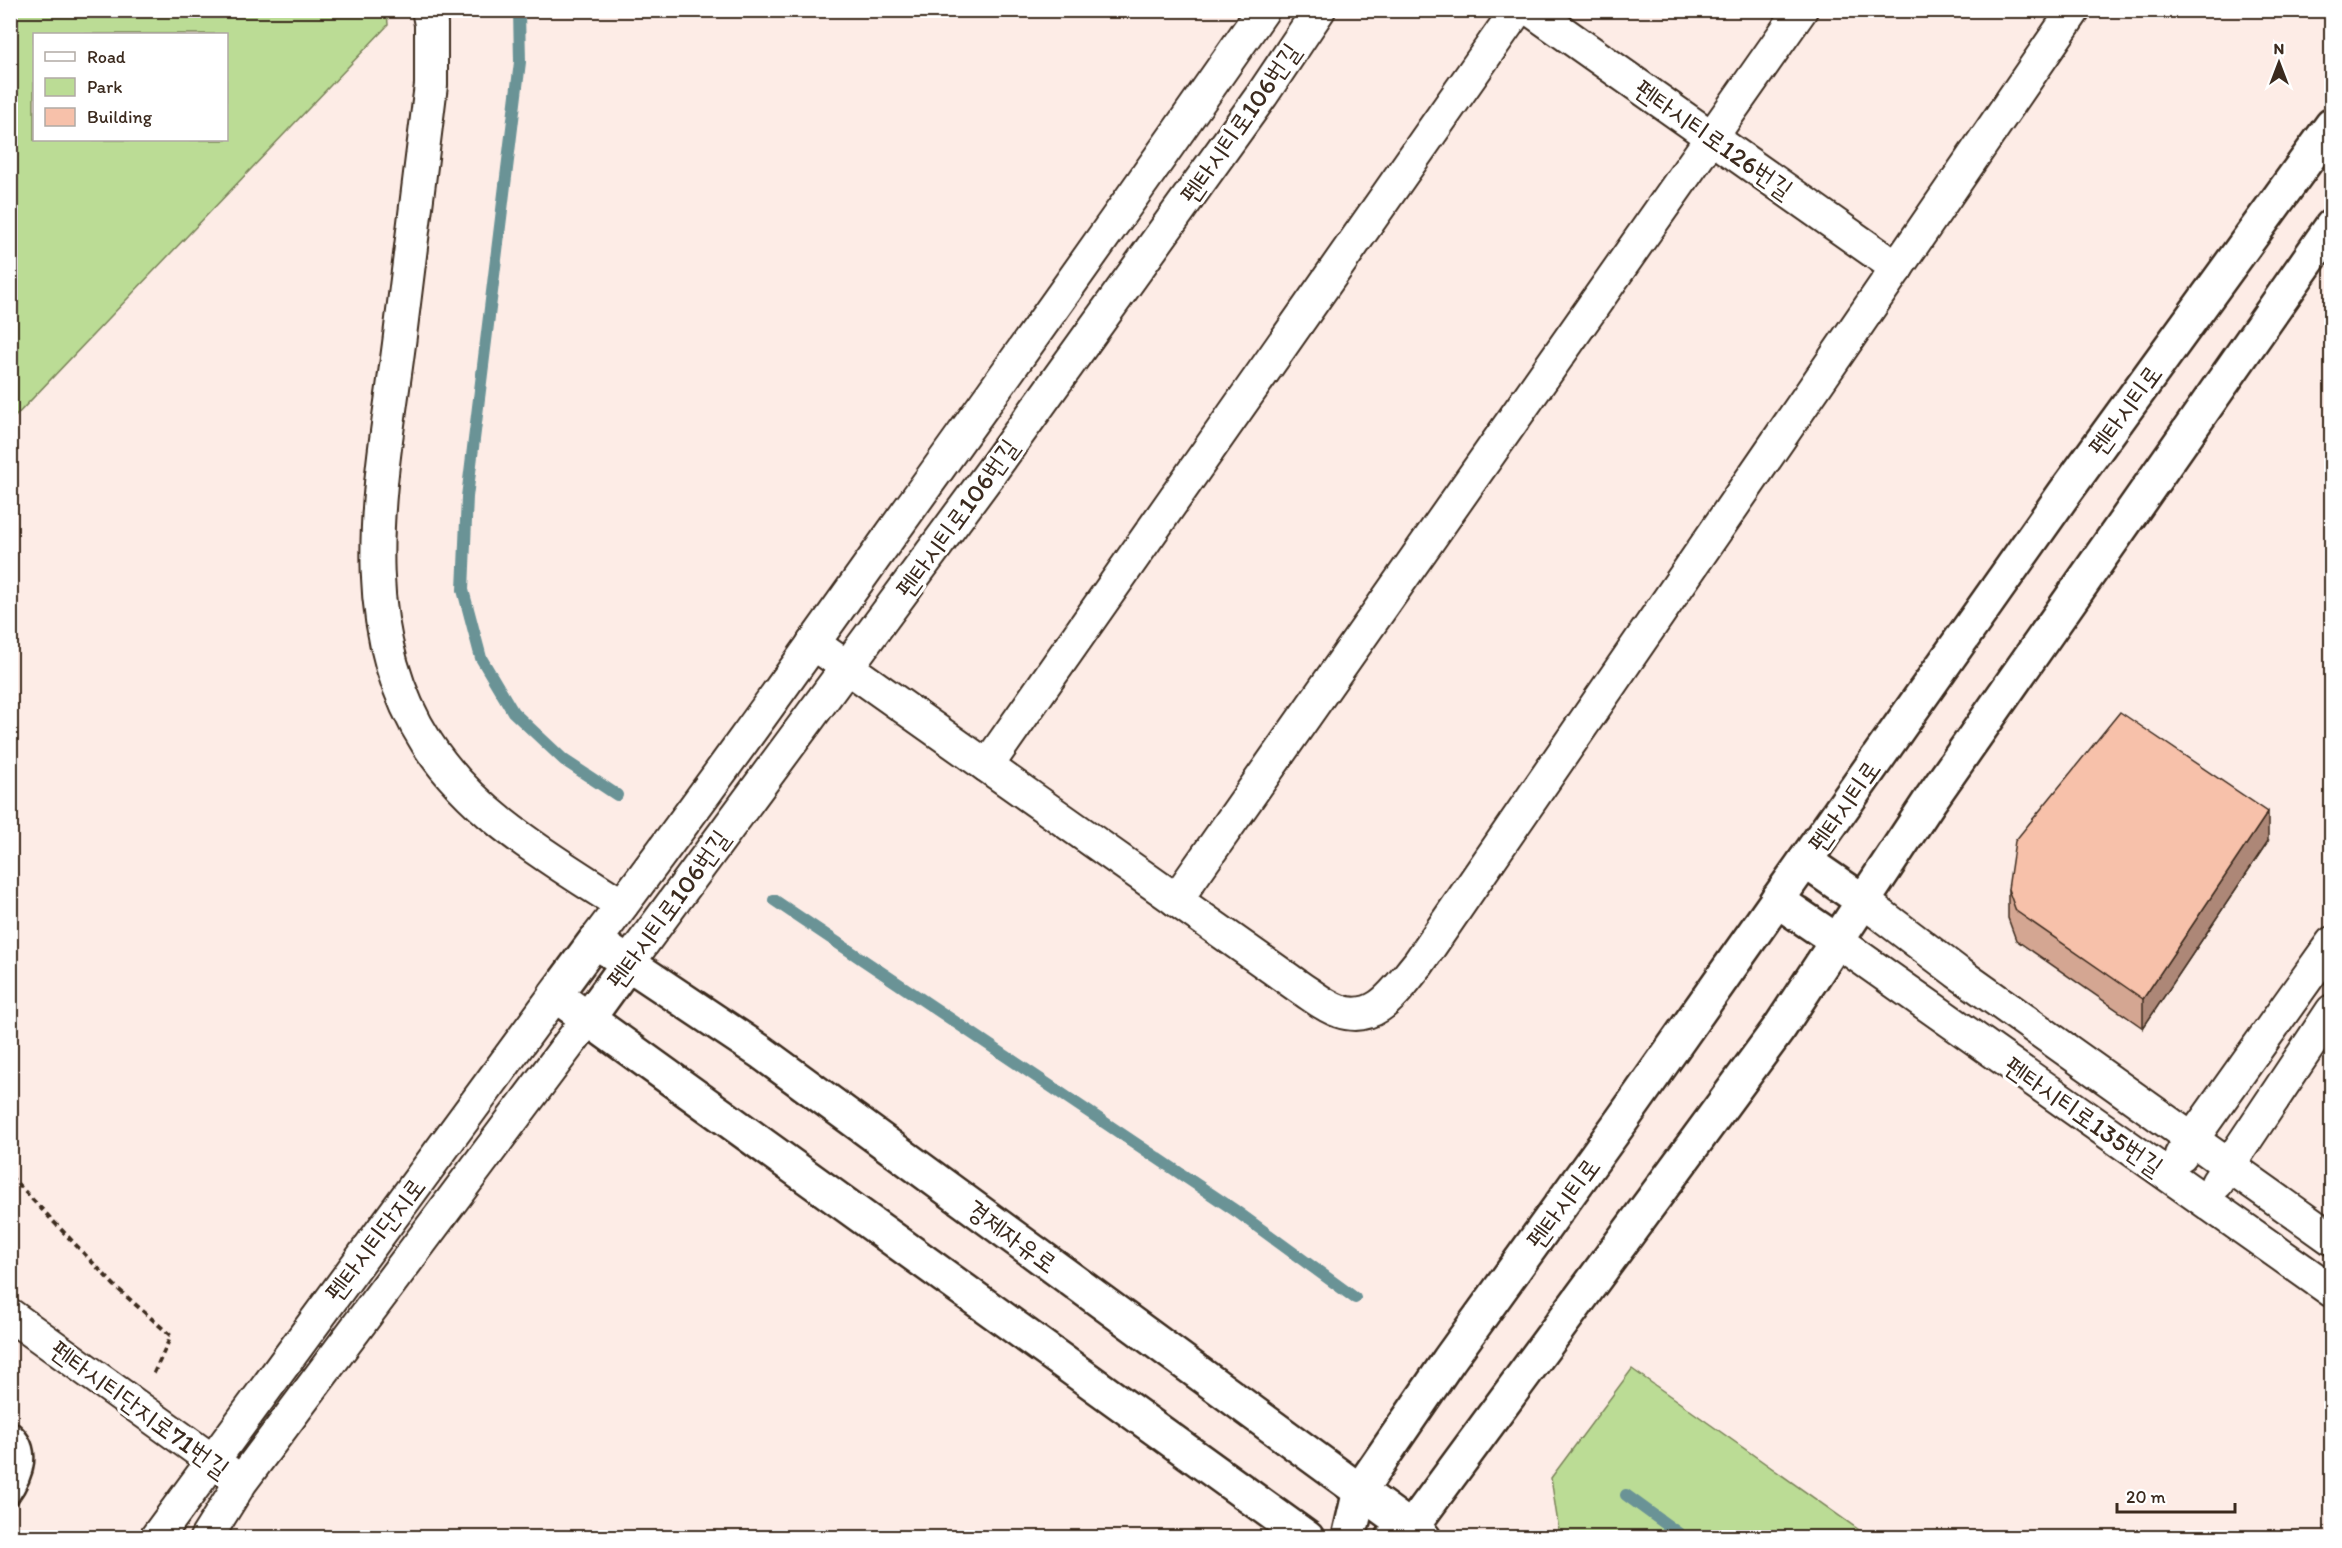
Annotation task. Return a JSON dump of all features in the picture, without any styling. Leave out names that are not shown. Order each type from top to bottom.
[{"type":"street","points":[[428,10],[431,24],[431,85],[378,513],[378,592],[387,653],[411,716],[428,744],[463,789],[500,822],[622,905]]},
{"type":"street","name":"펜타시티로106번길","points":[[595,941],[813,644],[1142,185],[1263,10]]},
{"type":"street","name":"펜타시티로106번길","points":[[587,1020],[1052,387],[1262,95],[1319,10]]},
{"type":"street","points":[[987,766],[1518,10]]},
{"type":"street","name":"펜타시티로126번길","points":[[1531,10],[1897,268]]},
{"type":"street","points":[[1176,900],[1801,10]]},
{"type":"street","points":[[813,644],[1302,989],[1337,1011],[1358,1015],[1385,1004],[1418,964],[2074,10]]},
{"type":"street","name":"펜타시티로","points":[[1360,1490],[1449,1360],[2066,491],[2331,125]]},
{"type":"street","points":[[1410,1534],[1780,1026],[1969,744],[2331,226]]},
{"type":"street","points":[[1804,861],[1863,901]]},
{"type":"street","points":[[1777,900],[1837,941]]},
{"type":"street","name":"펜타시티로135번길","points":[[1863,901],[1957,972],[2331,1239]]},
{"type":"street","name":"경제자유로","points":[[595,941],[770,1059],[1360,1490],[1410,1534]]},
{"type":"street","name":"펜타시티단지로","points":[[156,1538],[595,941]]},
{"type":"street","name":"펜타시티로135번길","points":[[1837,941],[2331,1291]]},
{"type":"street","points":[[2167,1175],[2331,943]]},
{"type":"street","points":[[555,995],[1307,1538]]},
{"type":"street","points":[[2205,1202],[2331,1011]]},
{"type":"street","name":"펜타시티단지로","points":[[206,1538],[241,1482],[587,1020]]},
{"type":"street","name":"펜타시티단지로71번길","points":[[10,1315],[241,1482]]},
{"type":"street","points":[[1349,1538],[1360,1490]]},
{"type":"lane","points":[[10,1430],[16,1433],[25,1449],[22,1479],[10,1497]]},
{"type":"path","points":[[10,1176],[116,1287],[171,1336],[151,1380]]},
{"type":"green space","points":[[11,10],[387,10],[388,25],[11,421]]},
{"type":"green space","points":[[1632,1369],[1869,1537],[1560,1537],[1551,1478]]},
{"type":"building","points":[[2120,712],[2268,812],[2143,999],[2016,911],[2008,889],[2015,841]]},
{"type":"waterway","points":[[519,10],[520,62],[467,497],[463,590],[481,658],[513,712],[564,760],[617,795]]},
{"type":"waterway","points":[[774,900],[1236,1211],[1355,1298]]},
{"type":"waterway","points":[[1626,1495],[1685,1538]]}]
